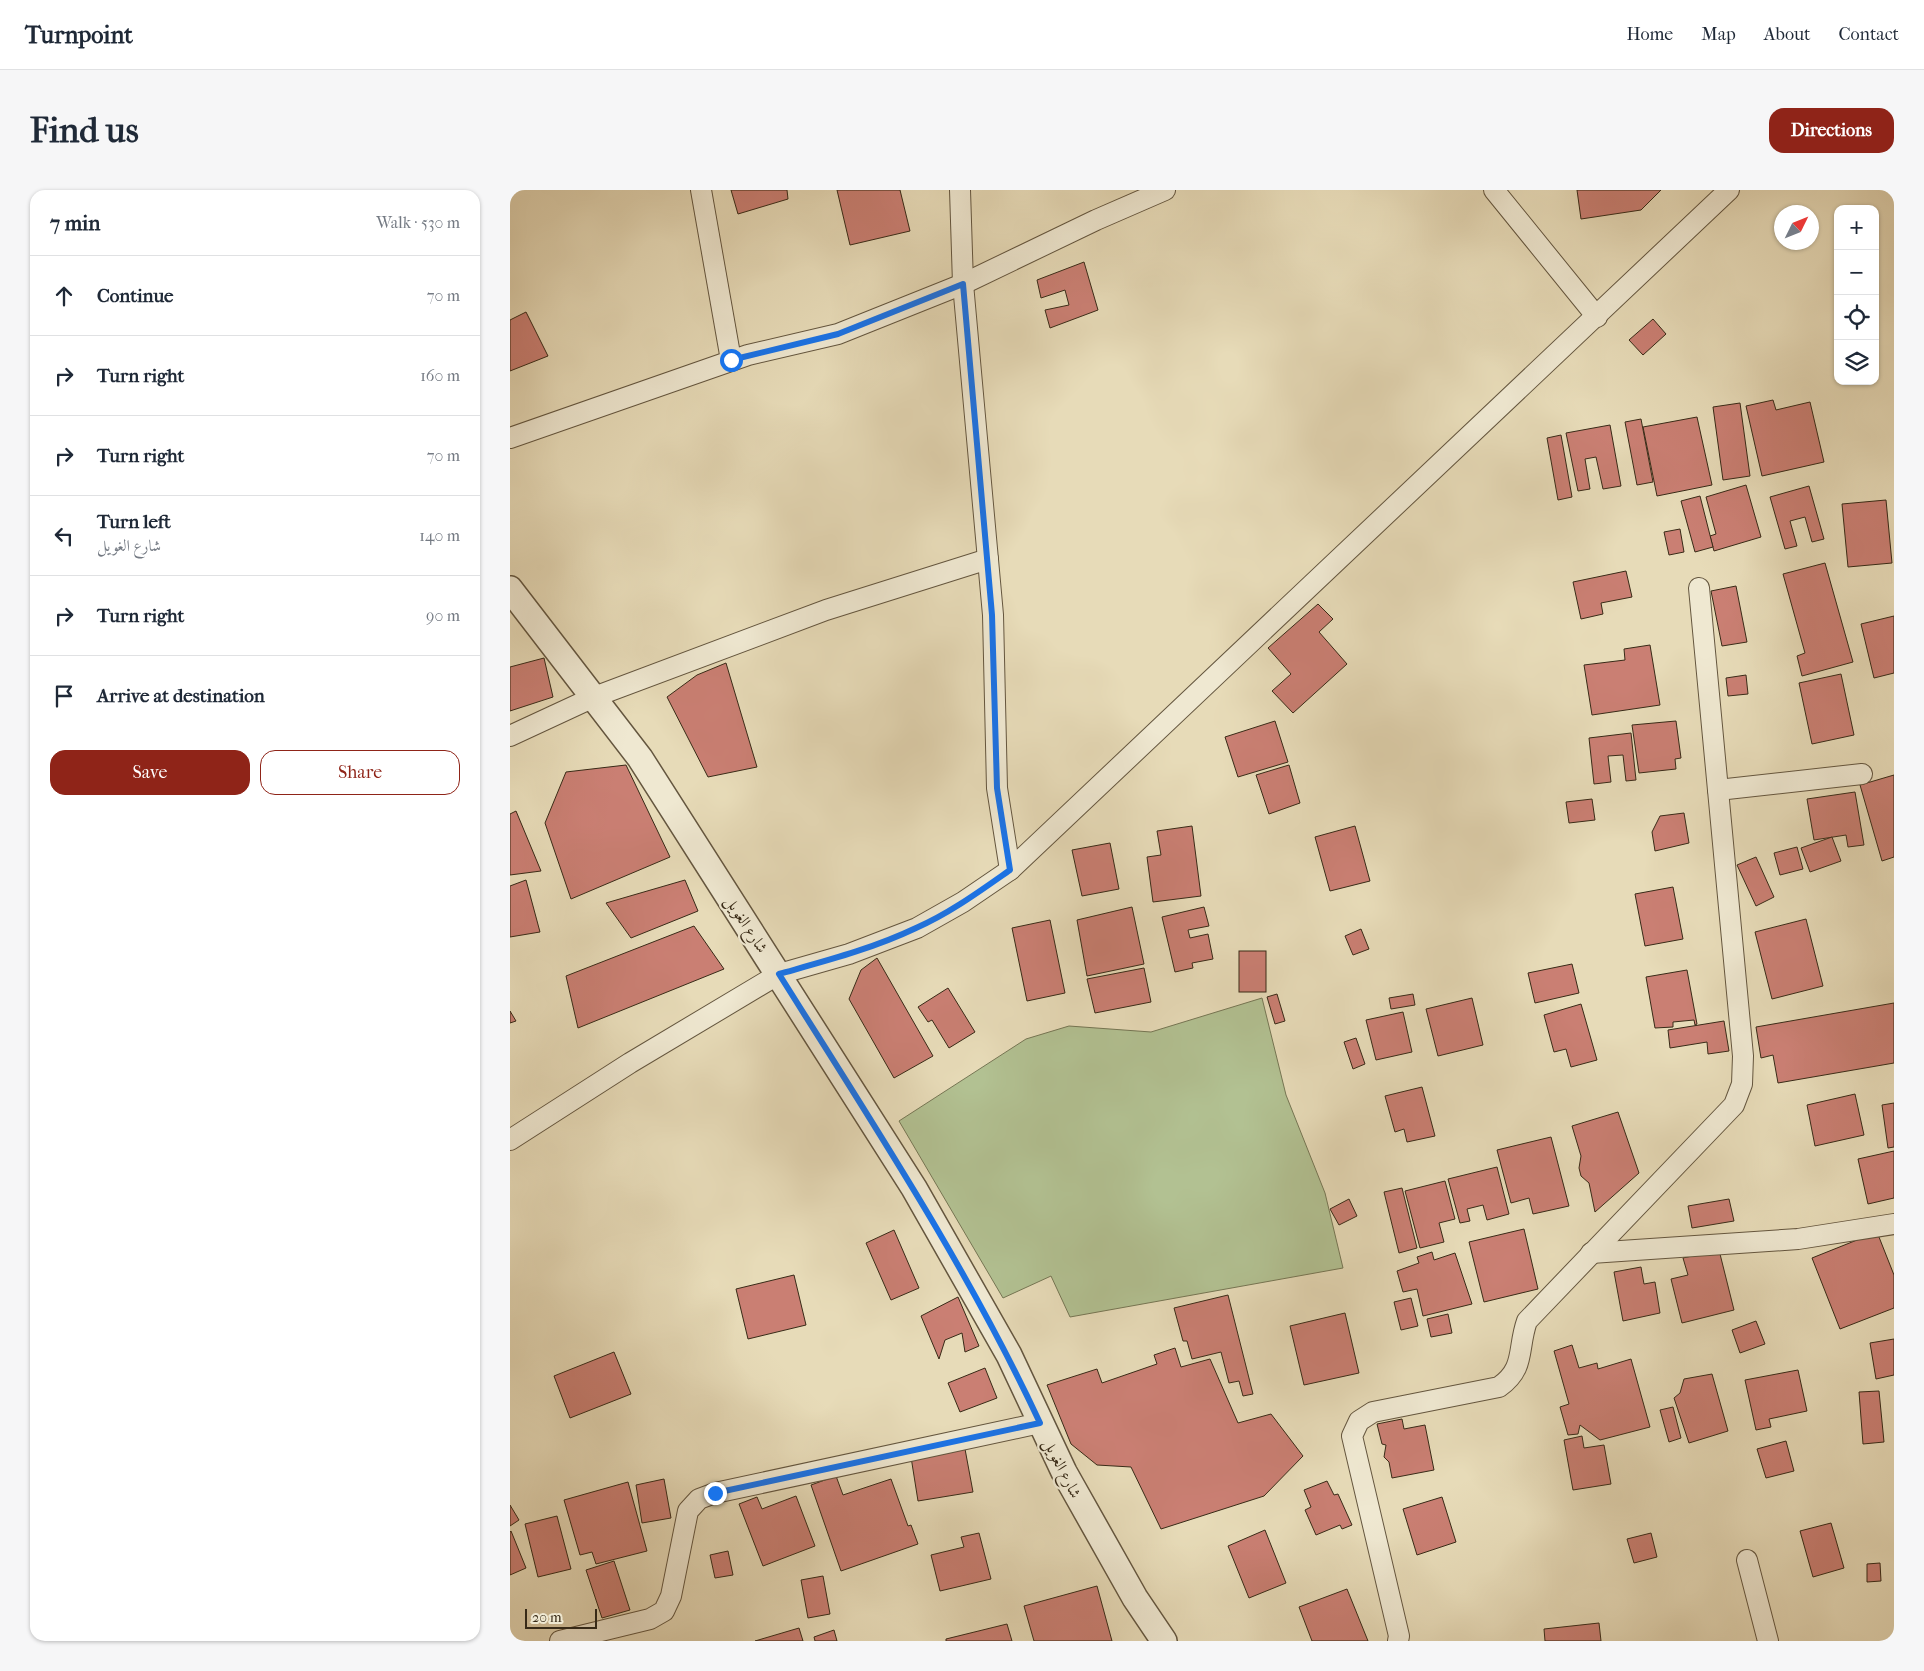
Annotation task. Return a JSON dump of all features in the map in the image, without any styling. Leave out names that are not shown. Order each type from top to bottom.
[{"type":"street","points":[[701,190],[731,360]]},
{"type":"street","points":[[960,190],[963,284],[992,615],[997,788],[1010,870]]},
{"type":"street","points":[[510,438],[731,360],[838,334],[963,284],[1096,220],[1165,190]]},
{"type":"street","points":[[1494,190],[1597,317]]},
{"type":"street","points":[[510,1140],[630,1063],[779,974],[849,954],[917,928],[963,902],[1010,870],[1597,317],[1729,190]]},
{"type":"street","points":[[510,736],[594,697],[826,610],[988,559]]},
{"type":"street","points":[[1398,1641],[1399,1636],[1352,1436],[1359,1421],[1373,1412],[1499,1387],[1512,1378],[1519,1363],[1521,1337],[1527,1321],[1734,1105],[1742,1084],[1743,1056],[1699,588]]},
{"type":"street","name":"شارع الغويل","points":[[510,589],[640,758],[914,1188],[1009,1355],[1064,1472],[1135,1598],[1164,1641]]},
{"type":"street","points":[[1718,790],[1862,774]]},
{"type":"street","points":[[1591,1253],[1798,1239],[1894,1224]]},
{"type":"street","points":[[560,1641],[650,1619],[664,1611],[670,1596],[688,1511],[699,1499],[715,1493],[1040,1423]]},
{"type":"street","points":[[1747,1560],[1768,1641]]},
{"type":"green space","points":[[1262,998],[1286,1095],[1325,1193],[1343,1268],[1070,1317],[1051,1276],[1003,1298],[899,1121],[1026,1039],[1069,1026],[1151,1032]]},
{"type":"building","points":[[731,190],[787,190],[788,199],[738,214]]},
{"type":"building","points":[[837,190],[900,190],[910,231],[850,245]]},
{"type":"building","points":[[1577,190],[1661,190],[1641,210],[1581,219]]},
{"type":"building","points":[[1084,262],[1098,310],[1050,328],[1045,310],[1069,305],[1065,290],[1041,298],[1037,280]]},
{"type":"building","points":[[526,312],[548,356],[510,371],[510,320]]},
{"type":"building","points":[[1653,319],[1666,334],[1643,355],[1629,340]]},
{"type":"building","points":[[1773,400],[1776,410],[1810,402],[1824,462],[1762,476],[1746,406]]},
{"type":"building","points":[[1740,403],[1750,476],[1723,480],[1713,407]]},
{"type":"building","points":[[1697,417],[1712,485],[1657,496],[1643,427]]},
{"type":"building","points":[[1641,419],[1653,482],[1637,485],[1625,422]]},
{"type":"building","points":[[1610,425],[1621,486],[1603,489],[1596,457],[1585,459],[1590,489],[1578,491],[1566,433]]},
{"type":"building","points":[[1561,435],[1572,497],[1558,500],[1547,438]]},
{"type":"building","points":[[1746,485],[1761,537],[1714,551],[1710,536],[1716,534],[1706,497]]},
{"type":"building","points":[[1809,486],[1824,539],[1812,542],[1805,517],[1790,521],[1797,546],[1785,549],[1770,497]]},
{"type":"building","points":[[1700,496],[1713,547],[1695,552],[1681,501]]},
{"type":"building","points":[[1886,500],[1892,563],[1848,567],[1842,504]]},
{"type":"building","points":[[1680,529],[1684,552],[1669,555],[1664,532]]},
{"type":"building","points":[[1825,563],[1853,662],[1802,676],[1797,656],[1805,653],[1783,574]]},
{"type":"building","points":[[1626,571],[1632,597],[1601,603],[1603,614],[1581,619],[1573,582]]},
{"type":"building","points":[[1736,586],[1747,642],[1722,646],[1711,591]]},
{"type":"building","points":[[1318,604],[1333,619],[1319,632],[1347,664],[1293,713],[1272,691],[1291,674],[1268,648]]},
{"type":"building","points":[[1894,616],[1894,673],[1874,678],[1861,624]]},
{"type":"building","points":[[1650,645],[1660,705],[1592,715],[1584,665],[1625,660],[1624,649]]},
{"type":"building","points":[[544,658],[553,697],[510,711],[510,667]]},
{"type":"building","points":[[726,663],[757,767],[708,777],[667,697],[697,675]]},
{"type":"building","points":[[1841,674],[1854,735],[1812,744],[1799,683]]},
{"type":"building","points":[[1746,675],[1748,694],[1728,696],[1726,678]]},
{"type":"building","points":[[1275,721],[1288,762],[1238,777],[1225,737]]},
{"type":"building","points":[[1676,721],[1681,758],[1675,759],[1676,769],[1639,773],[1632,725]]},
{"type":"building","points":[[1631,733],[1636,780],[1626,781],[1623,755],[1608,756],[1611,782],[1594,784],[1589,738]]},
{"type":"building","points":[[626,765],[670,857],[571,899],[545,823],[566,772]]},
{"type":"building","points":[[1289,765],[1300,803],[1269,814],[1256,775]]},
{"type":"building","points":[[1894,775],[1894,857],[1882,861],[1860,785]]},
{"type":"building","points":[[1855,792],[1864,845],[1848,847],[1846,835],[1814,840],[1807,799]]},
{"type":"building","points":[[1592,799],[1595,820],[1569,823],[1566,802]]},
{"type":"building","points":[[516,811],[541,871],[510,875],[510,814]]},
{"type":"building","points":[[1684,813],[1689,843],[1655,851],[1652,832],[1660,816]]},
{"type":"building","points":[[1192,826],[1201,896],[1153,902],[1147,857],[1161,855],[1157,831]]},
{"type":"building","points":[[1355,826],[1370,881],[1330,891],[1315,837]]},
{"type":"building","points":[[1832,837],[1841,861],[1810,872],[1801,848]]},
{"type":"building","points":[[1110,843],[1119,889],[1082,896],[1072,850]]},
{"type":"building","points":[[1797,847],[1803,869],[1780,875],[1774,853]]},
{"type":"building","points":[[1756,857],[1774,897],[1756,906],[1737,865]]},
{"type":"building","points":[[526,880],[540,932],[510,937],[510,886]]},
{"type":"building","points":[[685,880],[698,911],[631,938],[606,903]]},
{"type":"building","points":[[1673,887],[1683,939],[1645,946],[1635,894]]},
{"type":"building","points":[[1132,907],[1144,964],[1087,976],[1077,920]]},
{"type":"building","points":[[1204,907],[1209,926],[1188,930],[1190,938],[1208,934],[1213,959],[1192,963],[1193,968],[1175,972],[1162,917]]},
{"type":"building","points":[[1806,919],[1823,986],[1772,999],[1755,932]]},
{"type":"building","points":[[1050,920],[1065,993],[1027,1001],[1012,928]]},
{"type":"building","points":[[694,926],[724,969],[578,1028],[566,976]]},
{"type":"building","points":[[1361,929],[1369,949],[1353,955],[1345,936]]},
{"type":"building","points":[[1239,951],[1266,951],[1266,992],[1239,992]]},
{"type":"building","points":[[877,958],[933,1056],[894,1078],[849,999],[861,970]]},
{"type":"building","points":[[1572,964],[1579,993],[1535,1003],[1528,973]]},
{"type":"building","points":[[1144,968],[1151,1002],[1095,1013],[1087,979]]},
{"type":"building","points":[[1687,970],[1697,1024],[1695,1025],[1694,1020],[1673,1022],[1673,1027],[1655,1028],[1646,977]]},
{"type":"building","points":[[948,988],[975,1032],[949,1048],[932,1020],[928,1022],[918,1007]]},
{"type":"building","points":[[1277,994],[1285,1021],[1275,1024],[1267,997]]},
{"type":"building","points":[[1413,994],[1415,1005],[1391,1009],[1389,998]]},
{"type":"building","points":[[1472,998],[1483,1045],[1438,1056],[1426,1009]]},
{"type":"building","points":[[1894,1003],[1894,1063],[1778,1083],[1773,1055],[1761,1058],[1756,1027]]},
{"type":"building","points":[[1581,1004],[1597,1060],[1571,1067],[1566,1049],[1554,1052],[1544,1015]]},
{"type":"building","points":[[510,1011],[516,1021],[510,1023]]},
{"type":"building","points":[[1403,1012],[1412,1052],[1376,1060],[1366,1020]]},
{"type":"building","points":[[1724,1021],[1729,1051],[1708,1054],[1707,1042],[1670,1048],[1668,1030]]},
{"type":"building","points":[[1356,1038],[1365,1064],[1353,1069],[1344,1042]]},
{"type":"building","points":[[1422,1087],[1435,1136],[1407,1142],[1404,1129],[1395,1132],[1385,1096]]},
{"type":"building","points":[[1855,1094],[1864,1135],[1815,1146],[1807,1105]]},
{"type":"building","points":[[1894,1103],[1894,1147],[1888,1148],[1882,1105]]},
{"type":"building","points":[[1618,1112],[1639,1173],[1595,1212],[1589,1183],[1581,1176],[1579,1168],[1581,1156],[1572,1126]]},
{"type":"building","points":[[1551,1137],[1569,1206],[1533,1214],[1529,1198],[1511,1203],[1497,1150]]},
{"type":"building","points":[[1894,1151],[1894,1198],[1868,1204],[1858,1159]]},
{"type":"building","points":[[1497,1167],[1509,1214],[1487,1220],[1483,1205],[1467,1209],[1470,1221],[1460,1223],[1448,1179]]},
{"type":"building","points":[[1445,1181],[1455,1219],[1439,1223],[1444,1242],[1420,1248],[1405,1191]]},
{"type":"building","points":[[1402,1188],[1417,1248],[1399,1253],[1384,1192]]},
{"type":"building","points":[[1349,1199],[1357,1216],[1339,1225],[1330,1209]]},
{"type":"building","points":[[1729,1199],[1734,1221],[1692,1228],[1688,1206]]},
{"type":"building","points":[[1524,1229],[1538,1289],[1484,1302],[1469,1242]]},
{"type":"building","points":[[894,1230],[919,1288],[891,1300],[866,1243]]},
{"type":"building","points":[[1877,1232],[1894,1275],[1894,1308],[1840,1329],[1812,1258]]},
{"type":"building","points":[[1719,1250],[1734,1310],[1682,1323],[1671,1279],[1688,1275],[1683,1258]]},
{"type":"building","points":[[1432,1252],[1434,1260],[1455,1253],[1472,1304],[1423,1316],[1417,1289],[1403,1292],[1397,1271],[1419,1263],[1417,1257]]},
{"type":"building","points":[[1641,1267],[1644,1284],[1655,1282],[1660,1313],[1623,1321],[1614,1272]]},
{"type":"building","points":[[794,1275],[806,1325],[748,1339],[736,1289]]},
{"type":"building","points":[[1228,1295],[1253,1394],[1243,1396],[1239,1381],[1229,1383],[1221,1352],[1192,1359],[1187,1341],[1183,1341],[1174,1308]]},
{"type":"building","points":[[958,1297],[979,1346],[965,1352],[962,1333],[945,1340],[939,1359],[921,1316]]},
{"type":"building","points":[[1411,1298],[1418,1326],[1401,1330],[1394,1302]]},
{"type":"building","points":[[1345,1313],[1359,1373],[1304,1385],[1290,1326]]},
{"type":"building","points":[[1448,1314],[1452,1333],[1431,1337],[1427,1319]]},
{"type":"building","points":[[1756,1321],[1765,1344],[1740,1353],[1732,1330]]},
{"type":"building","points":[[1894,1339],[1894,1375],[1876,1379],[1870,1343]]},
{"type":"building","points":[[1572,1345],[1579,1368],[1597,1363],[1598,1369],[1631,1359],[1650,1427],[1600,1440],[1580,1425],[1578,1434],[1568,1435],[1560,1407],[1569,1404],[1554,1351]]},
{"type":"building","points":[[1175,1348],[1181,1367],[1210,1359],[1238,1423],[1271,1414],[1303,1456],[1264,1496],[1161,1529],[1131,1467],[1097,1465],[1071,1444],[1047,1385],[1097,1369],[1102,1383],[1157,1364],[1154,1355]]},
{"type":"building","points":[[614,1352],[631,1394],[570,1418],[554,1376]]},
{"type":"building","points":[[985,1368],[997,1398],[960,1412],[948,1383]]},
{"type":"building","points":[[1798,1370],[1807,1411],[1769,1419],[1771,1427],[1756,1430],[1745,1380]]},
{"type":"building","points":[[1712,1374],[1728,1431],[1689,1443],[1674,1398],[1680,1393],[1684,1379]]},
{"type":"building","points":[[1879,1391],[1884,1442],[1863,1444],[1859,1392]]},
{"type":"building","points":[[1673,1407],[1681,1438],[1669,1442],[1660,1410]]},
{"type":"building","points":[[1402,1419],[1404,1429],[1425,1425],[1434,1470],[1392,1478],[1389,1462],[1384,1457],[1386,1445],[1382,1444],[1377,1424]]},
{"type":"building","points":[[1582,1436],[1584,1448],[1604,1445],[1611,1484],[1573,1490],[1564,1440]]},
{"type":"building","points":[[1786,1441],[1794,1471],[1766,1478],[1757,1449]]},
{"type":"building","points":[[965,1449],[973,1492],[918,1501],[911,1457]]},
{"type":"building","points":[[836,1476],[843,1495],[891,1479],[908,1526],[911,1525],[918,1544],[841,1571],[811,1485]]},
{"type":"building","points":[[664,1479],[671,1518],[642,1523],[636,1485]]},
{"type":"building","points":[[1327,1481],[1334,1495],[1338,1494],[1352,1525],[1342,1529],[1340,1525],[1316,1535],[1305,1510],[1311,1507],[1304,1490]]},
{"type":"building","points":[[628,1482],[647,1551],[596,1564],[592,1552],[580,1555],[564,1500]]},
{"type":"building","points":[[796,1496],[815,1546],[763,1566],[739,1504],[757,1497],[762,1509]]},
{"type":"building","points":[[1442,1497],[1456,1542],[1417,1555],[1403,1509]]},
{"type":"building","points":[[510,1505],[519,1520],[510,1526]]},
{"type":"building","points":[[557,1516],[571,1569],[538,1577],[525,1524]]},
{"type":"building","points":[[1831,1523],[1844,1568],[1813,1577],[1800,1531]]},
{"type":"building","points":[[1265,1530],[1286,1583],[1249,1598],[1228,1546]]},
{"type":"building","points":[[510,1532],[526,1568],[510,1575]]},
{"type":"building","points":[[979,1533],[991,1579],[940,1591],[931,1555],[964,1547],[961,1537]]},
{"type":"building","points":[[1651,1533],[1657,1557],[1634,1563],[1627,1539]]},
{"type":"building","points":[[728,1551],[733,1575],[715,1578],[710,1555]]},
{"type":"building","points":[[614,1561],[630,1610],[602,1618],[586,1570]]},
{"type":"building","points":[[1880,1563],[1881,1581],[1867,1582],[1867,1564]]},
{"type":"building","points":[[823,1576],[830,1614],[808,1618],[801,1580]]},
{"type":"building","points":[[1097,1586],[1112,1641],[1034,1641],[1024,1606]]},
{"type":"building","points":[[1347,1589],[1368,1641],[1312,1641],[1299,1607]]},
{"type":"building","points":[[1599,1623],[1601,1641],[1545,1641],[1544,1629]]},
{"type":"building","points":[[1007,1624],[1012,1641],[946,1641],[946,1639]]},
{"type":"building","points":[[799,1628],[803,1641],[755,1641]]},
{"type":"building","points":[[834,1630],[837,1641],[815,1641],[814,1637]]},
{"type":"route","points":[[715,1493],[1040,1423],[1009,1355],[914,1188],[779,974],[849,954],[917,928],[963,902],[1010,870],[997,788],[992,615],[963,284],[838,334],[748,354],[731,360]]}]
